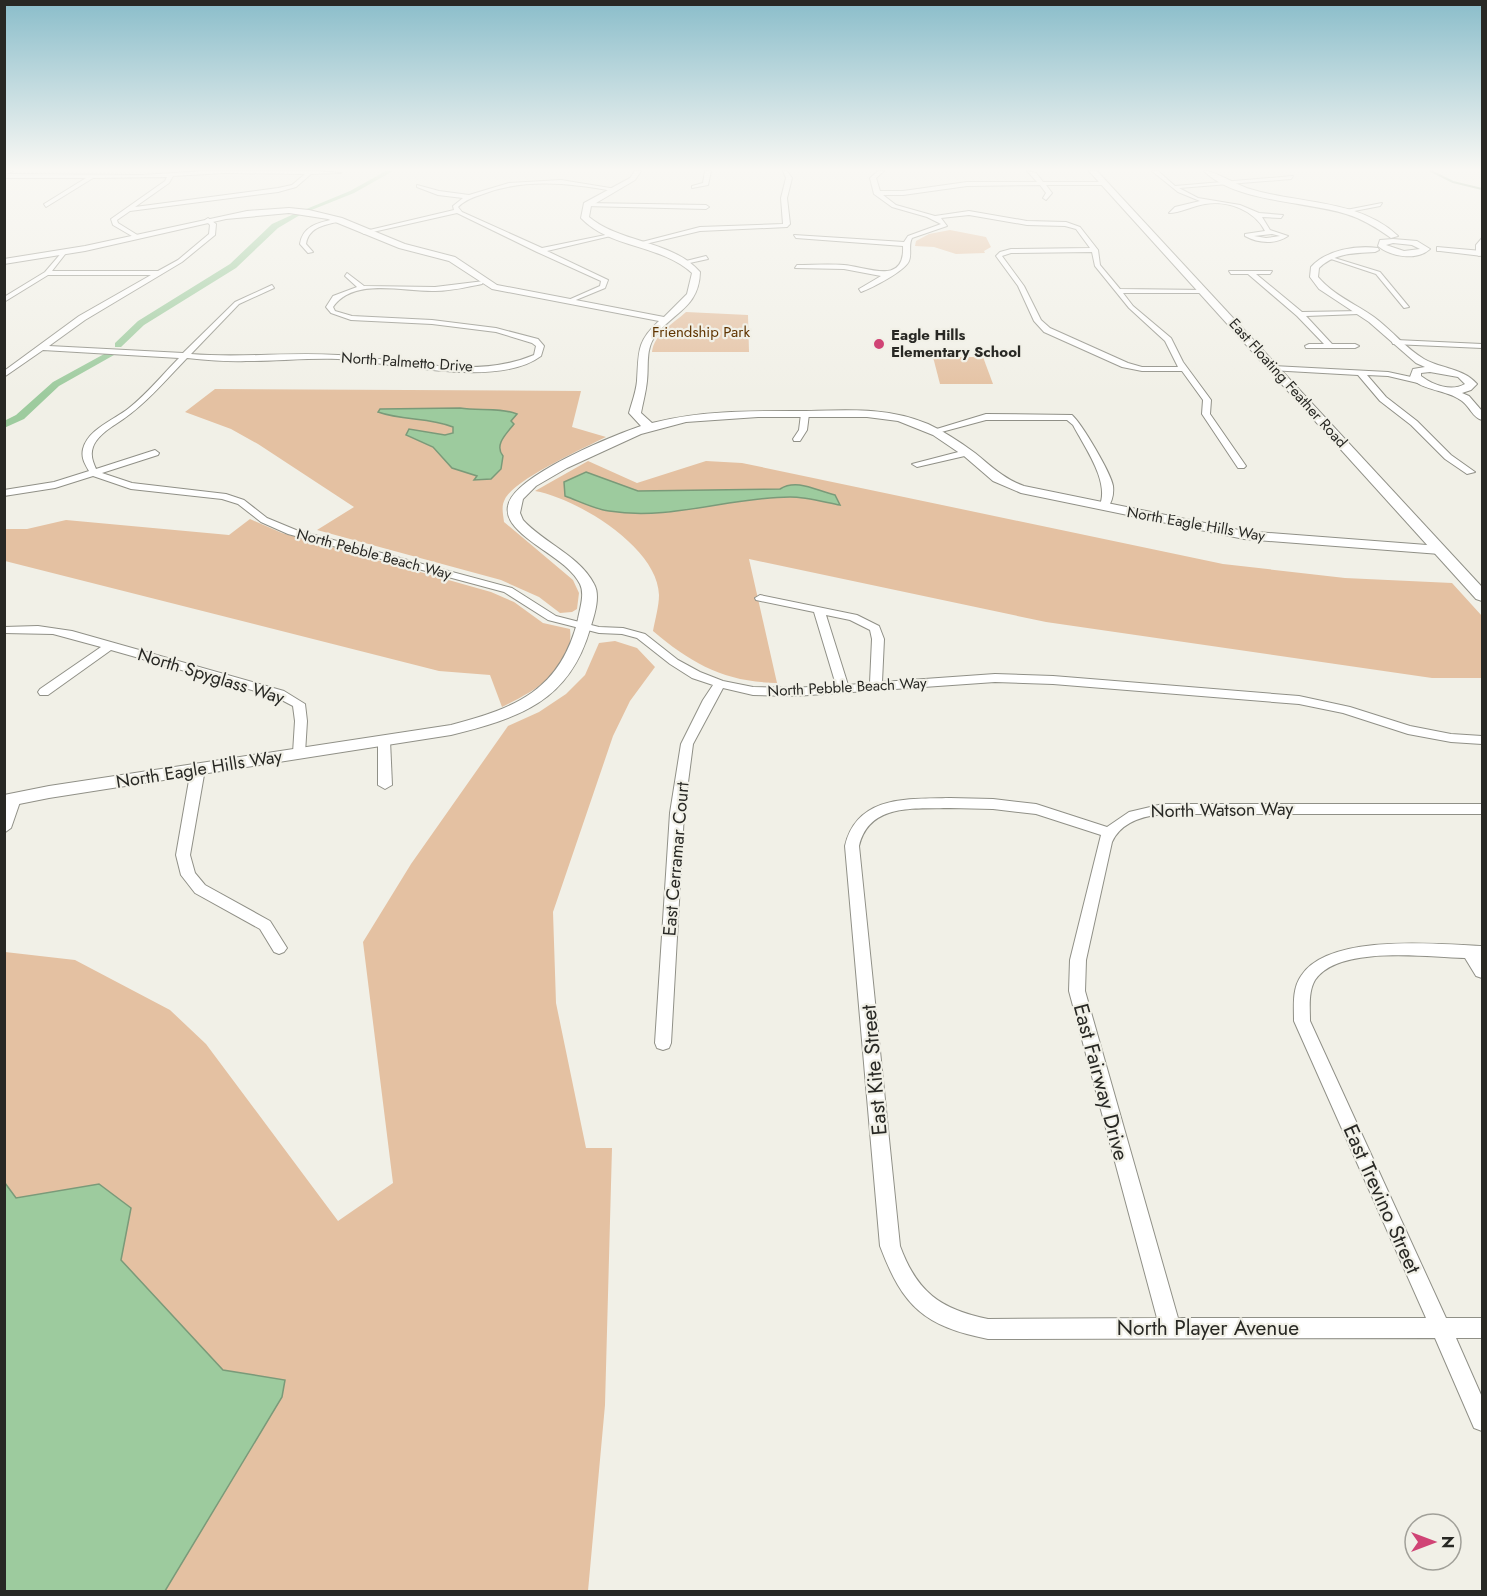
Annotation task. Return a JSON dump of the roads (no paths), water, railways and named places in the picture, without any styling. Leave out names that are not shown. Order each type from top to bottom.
[{"type":"main road","name":"East Floating Feather Road","points":[[1162,245],[1482,596]]},
{"type":"street","points":[[4,262],[98,245]]},
{"type":"street","points":[[4,375],[82,318],[180,261],[199,245]]},
{"type":"street","points":[[304,245],[310,252]]},
{"type":"street","points":[[401,245],[460,263],[482,282],[666,320]]},
{"type":"street","points":[[529,245],[605,280],[603,287],[569,301]]},
{"type":"street","points":[[539,250],[560,245]]},
{"type":"street","points":[[641,245],[685,262],[696,272],[695,290],[689,301],[666,320],[647,341],[642,353],[642,382],[635,413],[650,427]]},
{"type":"street","points":[[861,290],[906,263],[906,245]]},
{"type":"street","points":[[1092,245],[1095,250],[1097,265],[1131,307],[1168,340],[1184,369],[1207,400],[1206,414],[1241,466]]},
{"type":"street","points":[[1374,245],[1330,257],[1317,264],[1313,271],[1314,277],[1322,287],[1372,320],[1419,367]]},
{"type":"street","points":[[1387,245],[1395,251],[1417,253],[1422,248]]},
{"type":"street","points":[[1416,245],[1480,254]]},
{"type":"street","points":[[1095,250],[1049,249],[1002,253],[999,256],[1006,271],[1019,284],[1038,323],[1047,330],[1125,365],[1142,369],[1184,369]]},
{"type":"street","points":[[4,300],[47,273],[63,253]]},
{"type":"street","points":[[1330,257],[1378,273],[1406,307]]},
{"type":"street","points":[[685,262],[706,258]]},
{"type":"street","points":[[797,267],[844,267],[888,275]]},
{"type":"street","points":[[1231,272],[1270,272]]},
{"type":"street","points":[[1250,272],[1300,314],[1330,346]]},
{"type":"street","points":[[47,273],[159,273]]},
{"type":"street","points":[[347,275],[362,288]]},
{"type":"street","name":"North Palmetto Drive","points":[[43,348],[187,354],[232,359],[296,356],[340,357],[420,366],[471,368],[513,366],[530,360],[540,352],[540,346],[535,341],[496,330],[432,322],[360,319],[333,312],[329,307],[337,296],[362,288],[390,286],[438,289],[482,282]]},
{"type":"street","points":[[94,473],[87,459],[88,447],[95,437],[107,426],[132,410],[237,303],[272,287]]},
{"type":"street","points":[[1118,289],[1202,289]]},
{"type":"street","points":[[1300,314],[1359,312]]},
{"type":"street","points":[[1396,342],[1482,346]]},
{"type":"street","points":[[1309,346],[1355,346]]},
{"type":"street","points":[[1419,367],[1414,377],[1422,382]]},
{"type":"street","points":[[1388,374],[1419,367],[1443,370],[1466,377],[1472,384],[1467,393]]},
{"type":"street","points":[[1277,372],[1326,371],[1388,374],[1437,388],[1467,393],[1482,417]]},
{"type":"street","points":[[1361,373],[1383,399],[1414,423],[1448,457],[1470,472]]},
{"type":"street","name":"North Eagle Hills Way","points":[[4,828],[9,800],[451,730],[514,710],[539,698],[566,673],[579,647],[589,602],[588,586],[576,571],[521,526],[514,516],[514,504],[519,494],[532,484],[603,444],[650,427],[716,414],[890,415],[934,431],[966,453],[987,472],[1008,485],[1244,535],[1440,550]]},
{"type":"street","points":[[796,439],[803,430],[805,414]]},
{"type":"street","points":[[934,431],[986,417],[1069,417],[1077,423],[1108,484],[1108,499],[1104,507]]},
{"type":"street","points":[[4,493],[56,485],[155,453]]},
{"type":"street","points":[[917,464],[966,453]]},
{"type":"street","name":"North Pebble Beach Way","points":[[94,473],[131,486],[222,496],[241,502],[264,520],[292,532],[508,590],[552,618],[641,636],[696,675],[720,684],[753,691],[776,692],[966,680],[1022,679],[1299,700],[1346,710],[1408,730],[1451,738],[1482,740]]},
{"type":"street","points":[[760,598],[853,617],[875,628],[878,639],[876,686]]},
{"type":"street","points":[[819,611],[843,689]]},
{"type":"street","name":"North Spyglass Way","points":[[4,630],[41,628],[61,630],[279,694],[299,704],[301,721],[299,753]]},
{"type":"street","points":[[44,692],[110,646]]},
{"type":"street","name":"East Cerramar Court","points":[[663,1043],[677,813],[687,744],[709,700],[720,684]]},
{"type":"street","points":[[384,740],[385,785]]},
{"type":"street","points":[[198,769],[183,855],[188,875],[200,889],[264,925],[279,948]]},
{"type":"street","name":"East Kite Street","points":[[936,1313],[914,1294],[898,1271],[890,1246],[852,846],[854,833],[867,817],[890,807],[908,804],[1004,804],[1046,812],[1109,833]]},
{"type":"street","name":"North Watson Way","points":[[1109,833],[1123,819],[1141,812],[1162,808],[1482,809]]},
{"type":"street","name":"East Fairway Drive","points":[[1109,833],[1078,960],[1077,991],[1170,1328]]},
{"type":"street","name":"East Trevino Street","points":[[1476,952],[1351,952],[1334,957],[1320,964],[1310,975],[1302,988],[1300,1004],[1302,1021],[1482,1420]]},
{"type":"street","points":[[1476,952],[1482,972]]},
{"type":"street","name":"North Player Avenue","points":[[936,1313],[961,1324],[988,1329],[1482,1328]]},
{"type":"waterway","points":[[118,345],[141,323],[233,266],[255,245]]},
{"type":"waterway","points":[[4,425],[20,417],[56,384],[109,355]]},
{"type":"place","name":"Eagle Hills Elementary School","points":[[879,344]]},
{"type":"park label","name":"Friendship Park","points":[[701,332]]}]
